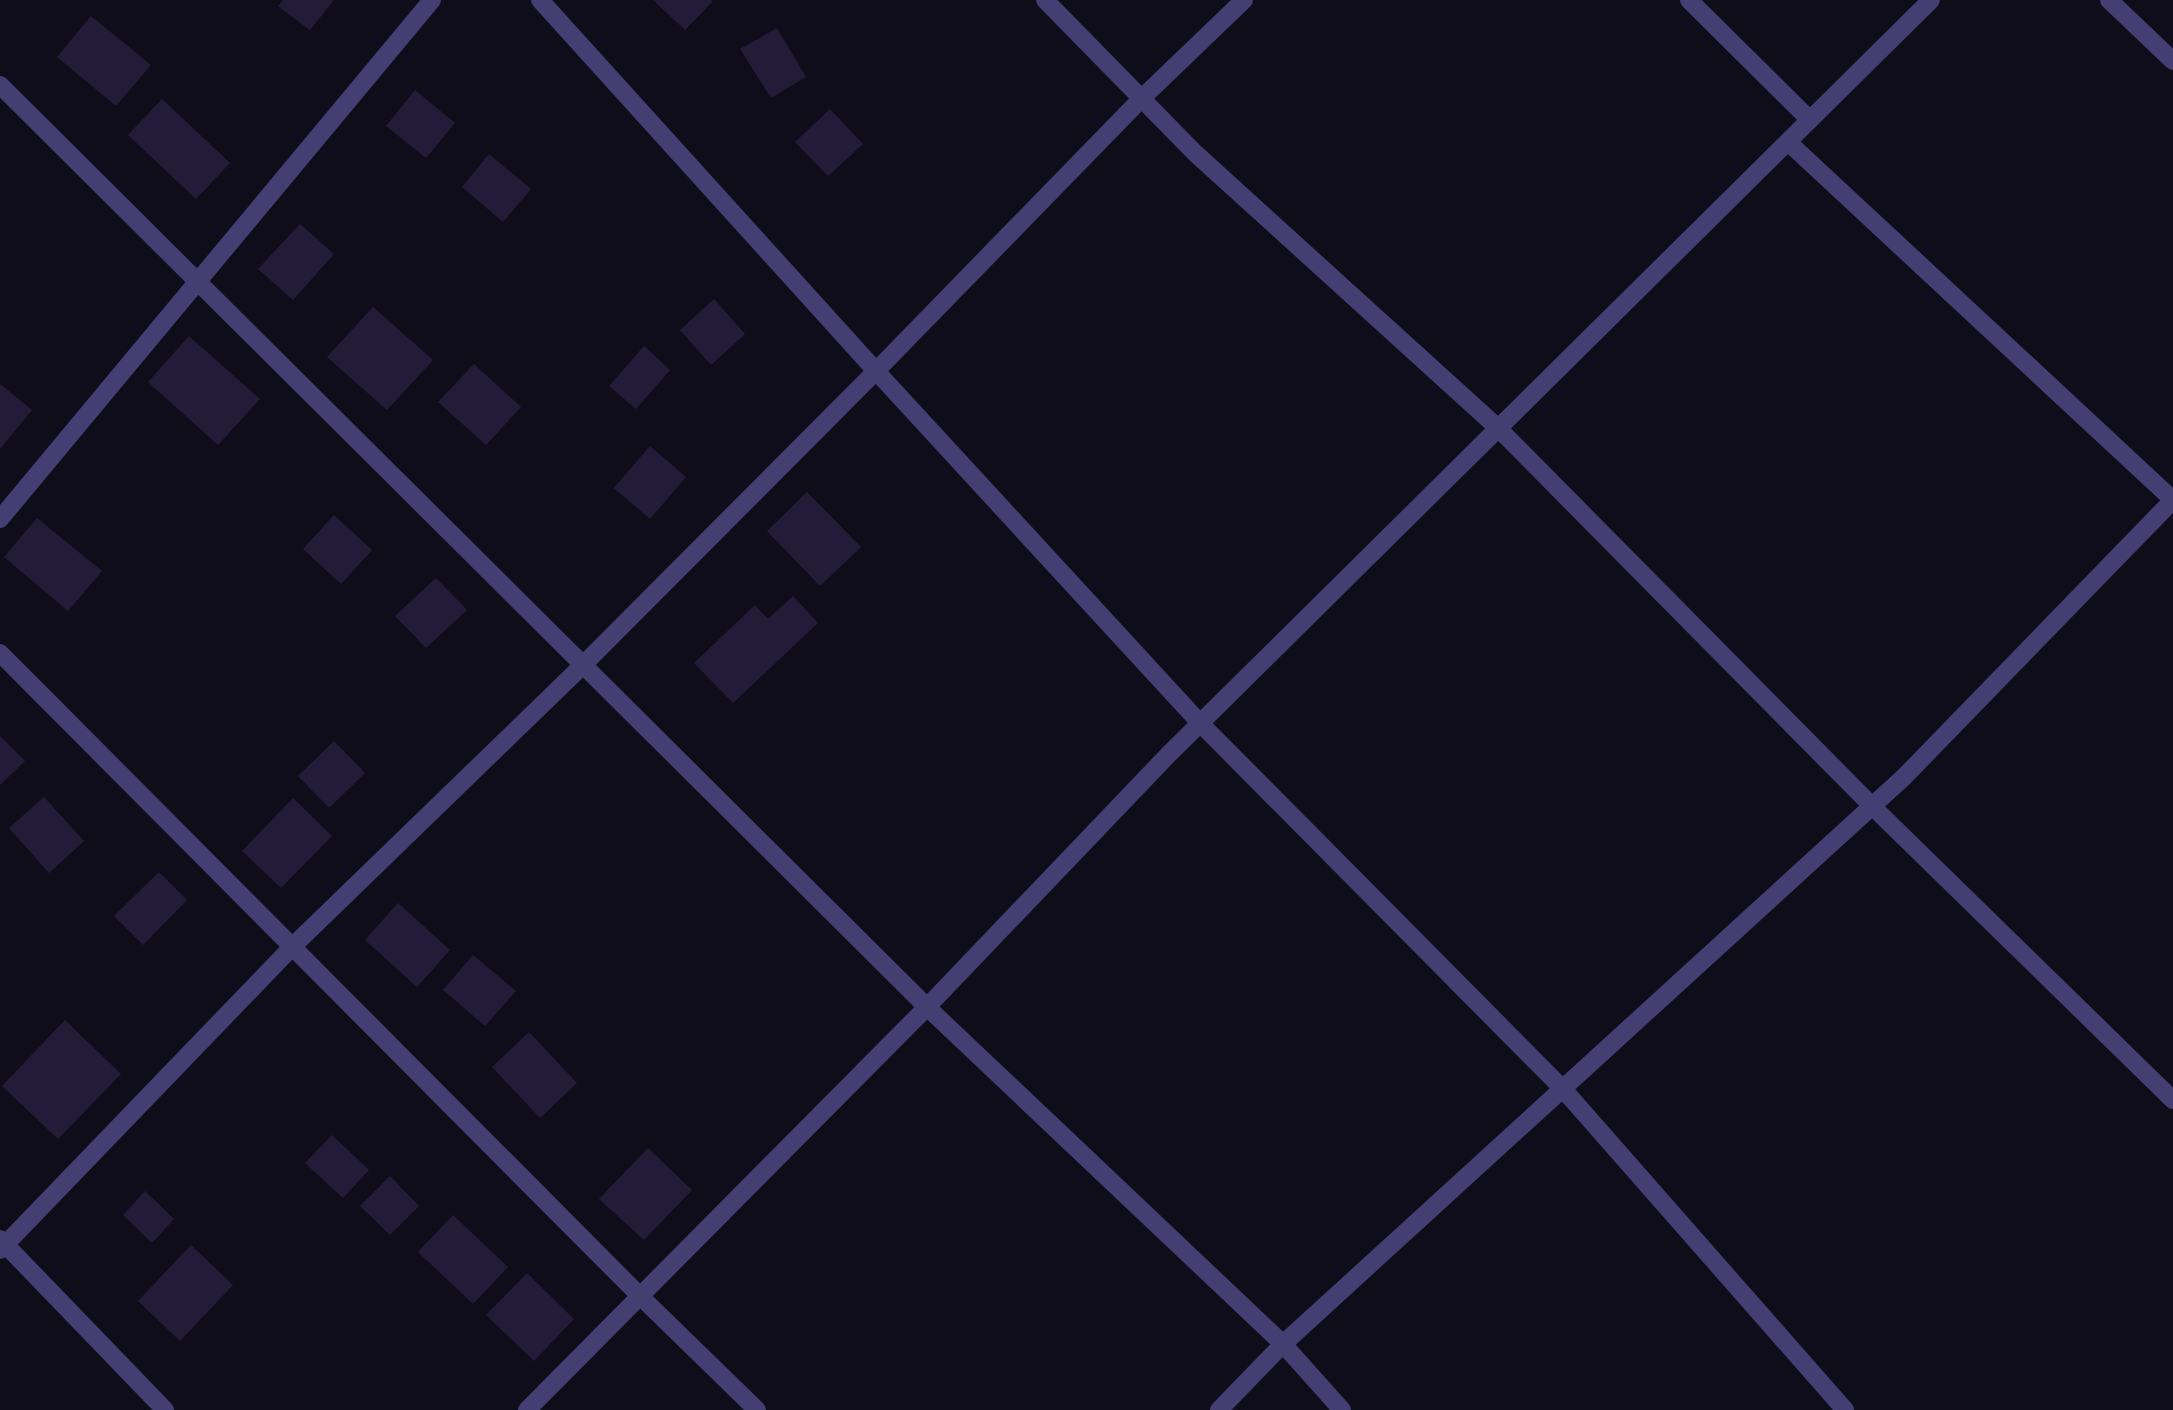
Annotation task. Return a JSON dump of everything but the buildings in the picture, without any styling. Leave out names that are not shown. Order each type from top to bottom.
[{"type":"street","points":[[0,519],[432,0]]},
{"type":"street","points":[[540,0],[1200,723],[1563,1089],[1845,1410]]},
{"type":"street","points":[[1045,0],[1205,162],[1498,428],[1872,806],[2173,1100]]},
{"type":"street","points":[[165,1410],[2,1245],[292,947],[583,665],[876,371],[1142,98],[1244,0]]},
{"type":"street","points":[[1689,0],[1810,120]]},
{"type":"street","points":[[527,1410],[928,1007],[1200,723],[1931,0]]},
{"type":"street","points":[[2109,0],[2173,61]]},
{"type":"street","points":[[0,85],[928,1007],[1283,1344],[1342,1410]]},
{"type":"street","points":[[1219,1410],[1283,1344],[1905,777],[2173,500],[1788,142]]},
{"type":"street","points":[[0,653],[640,1296],[757,1410]]}]
